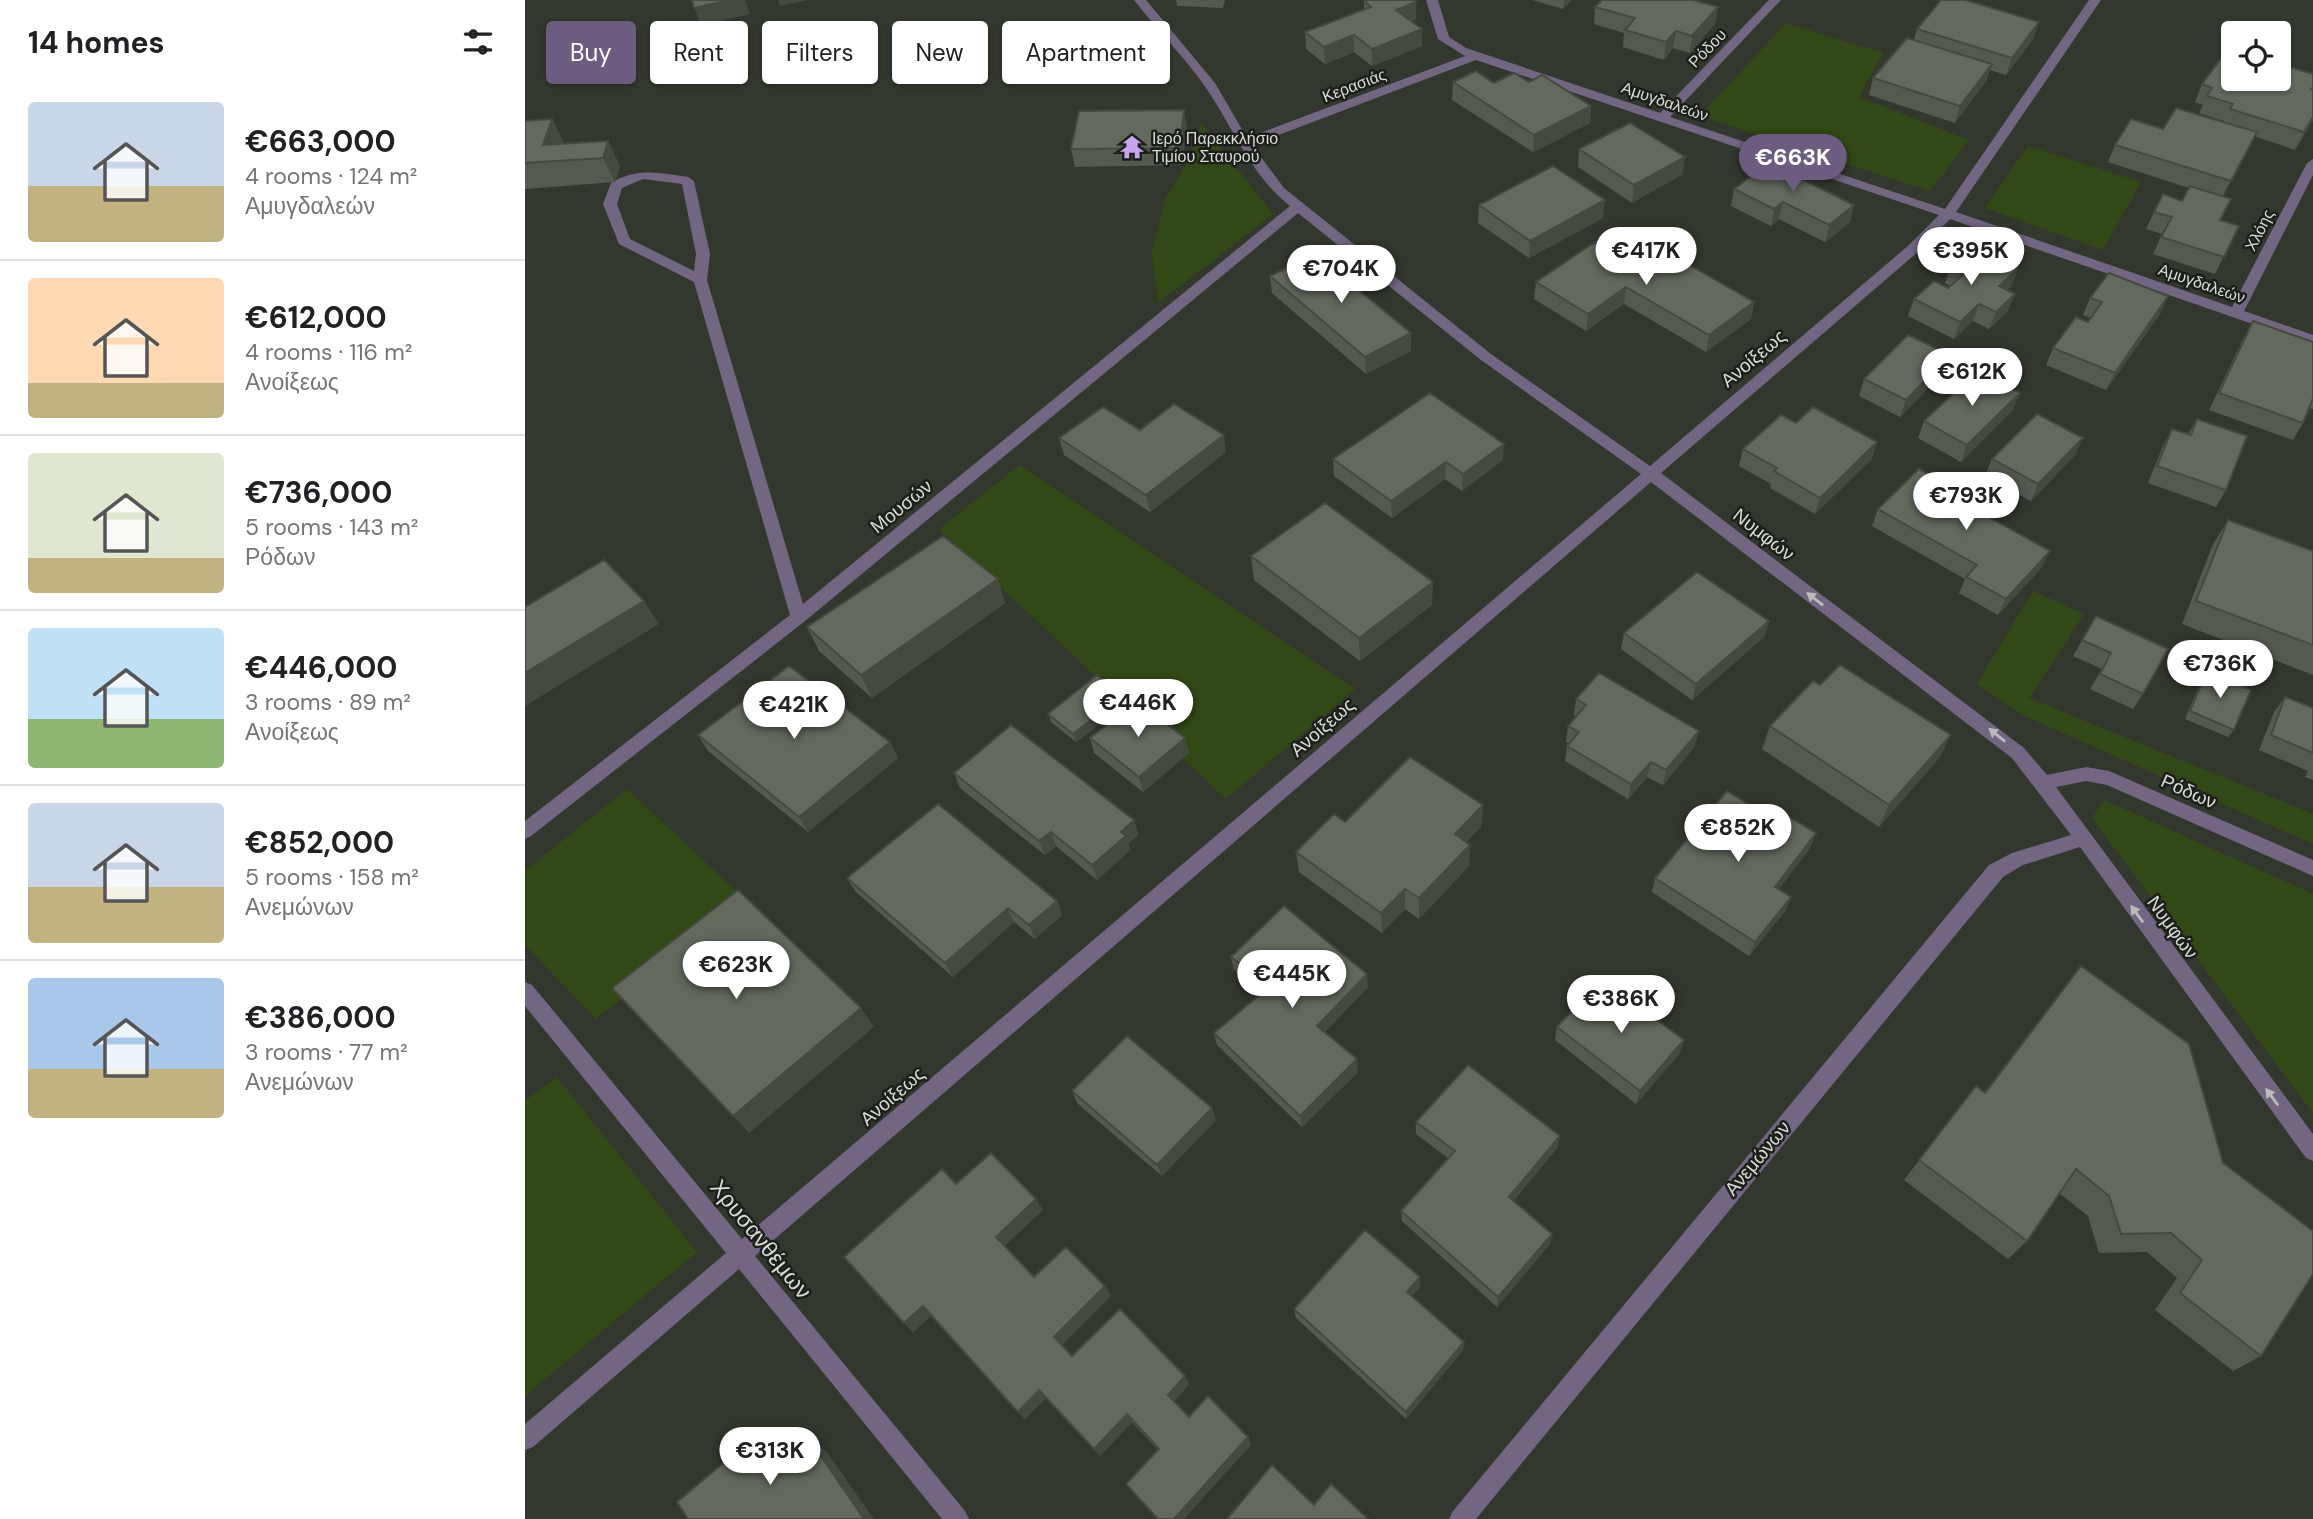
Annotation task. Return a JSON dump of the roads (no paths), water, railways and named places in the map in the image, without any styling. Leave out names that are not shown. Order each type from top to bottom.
[{"type":"street","name":"Νυμφών","points":[[1140,0],[1211,86],[1266,177],[1298,206],[1486,357],[1650,473],[2018,753],[2043,783],[2313,1152]]},
{"type":"street","name":"Αμυγδαλεών","points":[[1432,0],[1444,39],[1456,48],[1475,56],[1948,214],[2313,340]]},
{"type":"street","name":"Ρόδου","points":[[1662,118],[1775,0]]},
{"type":"street","name":"Ανοίξεως","points":[[525,1439],[1914,248],[1948,214],[2095,0]]},
{"type":"street","name":"Κερασιάς","points":[[1244,144],[1475,56]]},
{"type":"street","name":"Χλόης","points":[[2236,313],[2313,163]]},
{"type":"street","points":[[700,279],[624,241],[610,204],[616,186],[635,175],[648,173],[688,181],[703,254],[700,279],[799,617]]},
{"type":"street","name":"Μουσών","points":[[525,831],[799,617],[1298,206]]},
{"type":"street","name":"Ρόδων","points":[[2043,783],[2086,774],[2109,778],[2313,868]]},
{"type":"street","name":"Ανεμώνων","points":[[1461,1519],[1996,871],[2018,859],[2082,839]]},
{"type":"street","name":"Χρυσανθέμων","points":[[525,992],[957,1519]]},
{"type":"place","name":"Ιερό Παρεκκλήσιο Τιμίου Σταυρού","points":[[1132,147]]}]
